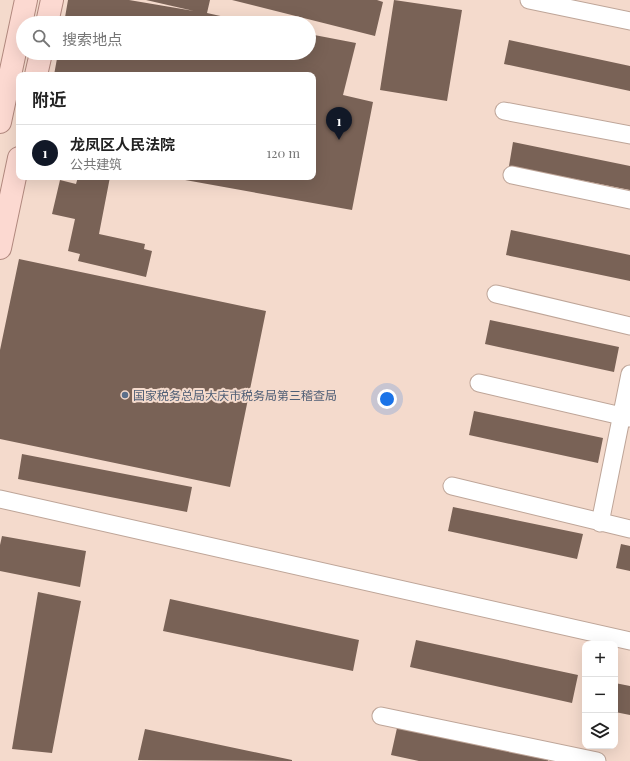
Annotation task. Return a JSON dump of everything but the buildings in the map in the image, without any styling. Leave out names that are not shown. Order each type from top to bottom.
[{"type":"main road","points":[[23,16],[26,0]]},
{"type":"main road","points":[[49,16],[52,0]]},
{"type":"main road","points":[[0,122],[16,47]]},
{"type":"main road","points":[[37,72],[39,60]]},
{"type":"main road","points":[[0,248],[16,172]]},
{"type":"street","points":[[529,0],[630,21]]},
{"type":"street","points":[[504,111],[630,135]]},
{"type":"street","points":[[512,175],[630,200]]},
{"type":"street","points":[[496,294],[630,326]]},
{"type":"street","points":[[600,523],[626,417],[630,374]]},
{"type":"street","points":[[479,383],[626,417]]},
{"type":"street","points":[[452,486],[600,523],[630,529]]},
{"type":"street","points":[[0,499],[630,641]]},
{"type":"street","points":[[381,716],[597,761]]},
{"type":"place","name":"龙凤区人民法院","points":[[339,140]]},
{"type":"place","name":"国家税务总局大庆市税务局第三稽查局","points":[[125,395]]}]
